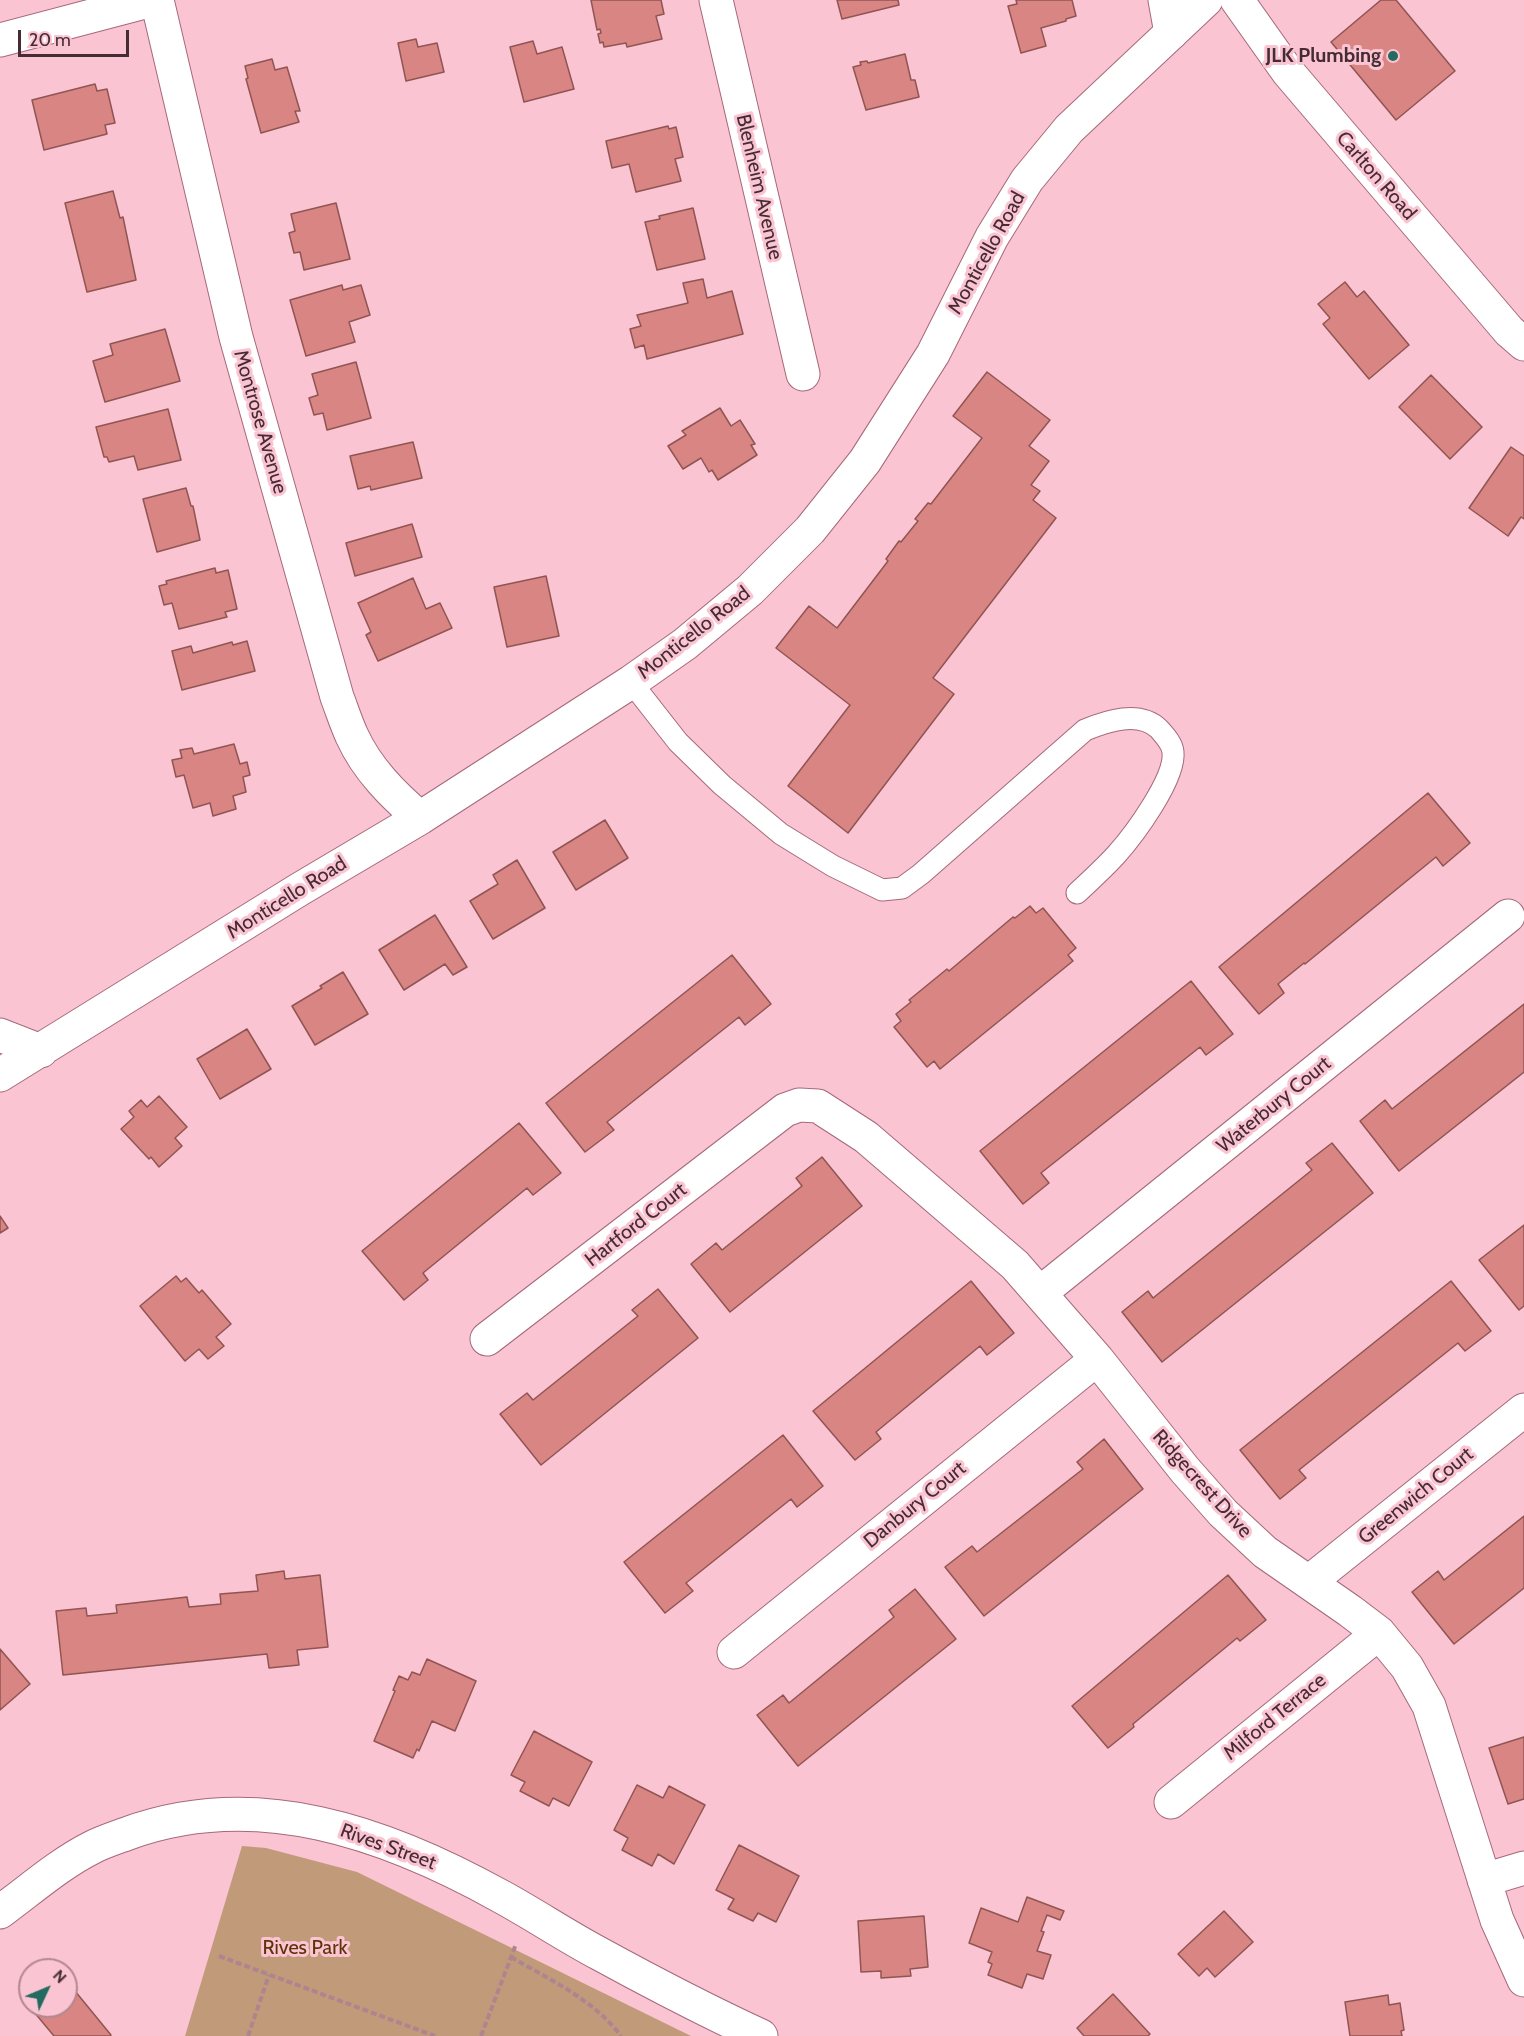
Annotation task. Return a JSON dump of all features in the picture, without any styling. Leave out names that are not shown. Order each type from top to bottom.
[{"type":"street","points":[[0,40],[152,0]]},
{"type":"street","name":"Montrose Avenue","points":[[157,0],[236,337],[337,697],[352,737],[375,774],[398,800],[420,818]]},
{"type":"street","name":"Blenheim Avenue","points":[[716,0],[803,374]]},
{"type":"street","points":[[1165,0],[1170,33]]},
{"type":"street","name":"Monticello Road","points":[[0,1075],[300,889],[420,818],[631,682],[685,644],[750,590],[810,530],[866,461],[933,354],[992,237],[1027,180],[1069,129],[1206,0]]},
{"type":"street","name":"Carlton Road","points":[[1237,0],[1288,72],[1509,330],[1524,344]]},
{"type":"street","name":"Waterbury Court","points":[[1040,1293],[1508,916]]},
{"type":"street","points":[[0,1035],[41,1051]]},
{"type":"street","name":"Ridgecrest Drive","points":[[785,1110],[799,1105],[818,1106],[866,1137],[1015,1265],[1223,1513],[1265,1551],[1379,1633],[1407,1667],[1429,1706],[1497,1920],[1524,1980]]},
{"type":"street","name":"Hartford Court","points":[[487,1339],[785,1110]]},
{"type":"street","name":"Danbury Court","points":[[734,1652],[1096,1359]]},
{"type":"street","name":"Greenwich Court","points":[[1309,1582],[1524,1410]]},
{"type":"street","name":"Milford Terrace","points":[[1171,1802],[1379,1633]]},
{"type":"street","name":"Rives Street","points":[[0,1912],[93,1846],[145,1827],[188,1817],[243,1813],[309,1820],[363,1834],[426,1858],[501,1896],[598,1954],[761,2036]]},
{"type":"street","points":[[1484,1880],[1524,1868]]},
{"type":"lane","points":[[631,682],[678,742],[722,785],[781,834],[832,866],[882,890],[902,888],[921,874],[1085,730],[1110,720],[1136,719],[1154,725],[1167,738],[1173,751],[1172,769],[1151,808],[1117,854],[1077,893]]},
{"type":"path","points":[[481,2036],[517,1941]]},
{"type":"path","points":[[219,1956],[435,2036]]},
{"type":"path","points":[[511,1957],[582,1999],[609,2020],[621,2036]]},
{"type":"path","points":[[248,2036],[269,1975]]},
{"type":"green space","name":"Rives Park","points":[[242,1846],[266,1848],[357,1872],[691,2036],[185,2036]]},
{"type":"building","points":[[591,0],[661,0],[664,14],[656,16],[662,39],[627,47],[626,43],[604,47],[603,42],[600,43],[598,34],[601,33],[600,29],[597,30]]},
{"type":"building","points":[[837,0],[898,0],[899,5],[842,19]]},
{"type":"building","points":[[1016,0],[1072,0],[1076,16],[1041,28],[1046,46],[1021,53],[1008,6],[1017,4]]},
{"type":"building","name":"JLK Plumbing","points":[[1381,0],[1396,0],[1455,71],[1396,120],[1331,42]]},
{"type":"building","points":[[416,39],[418,47],[437,43],[444,72],[406,81],[398,43]]},
{"type":"building","points":[[533,41],[537,54],[562,47],[574,89],[524,102],[510,47]]},
{"type":"building","points":[[905,54],[911,80],[915,80],[919,97],[866,110],[853,67],[861,65],[860,62],[867,61],[868,63]]},
{"type":"building","points":[[272,59],[275,70],[287,67],[300,111],[295,111],[299,122],[261,133],[246,79],[248,78],[245,66]]},
{"type":"building","points":[[95,84],[97,91],[107,89],[115,123],[105,125],[107,134],[44,150],[32,100]]},
{"type":"building","points":[[668,126],[669,129],[676,127],[683,157],[675,159],[681,181],[636,192],[629,164],[612,168],[606,141]]},
{"type":"building","points":[[113,191],[120,218],[123,217],[136,280],[87,292],[65,203]]},
{"type":"building","points":[[336,203],[350,259],[304,270],[300,252],[294,253],[289,233],[295,231],[291,214]]},
{"type":"building","points":[[693,208],[705,259],[657,270],[645,222],[660,219],[659,216]]},
{"type":"building","points":[[703,279],[707,298],[732,291],[743,334],[647,359],[644,345],[635,348],[630,329],[641,326],[637,315],[688,303],[683,283]]},
{"type":"building","points":[[1345,282],[1357,297],[1364,291],[1409,345],[1369,379],[1323,324],[1330,318],[1318,304]]},
{"type":"building","points":[[342,285],[343,290],[361,285],[370,315],[349,322],[355,342],[306,356],[290,300]]},
{"type":"building","points":[[165,329],[180,381],[105,402],[93,361],[113,355],[110,344]]},
{"type":"building","points":[[356,362],[371,418],[327,430],[323,413],[314,415],[309,398],[318,395],[312,374]]},
{"type":"building","points":[[987,372],[1050,420],[1029,446],[1049,461],[1031,485],[1040,491],[1033,500],[1056,518],[933,678],[954,694],[848,833],[788,786],[850,705],[776,648],[809,606],[837,628],[888,561],[886,559],[899,541],[901,542],[918,521],[915,519],[928,503],[931,504],[982,438],[953,416]]},
{"type":"building","points":[[1431,375],[1482,427],[1450,459],[1399,407]]},
{"type":"building","points":[[720,408],[731,426],[740,420],[755,444],[751,445],[757,455],[718,480],[712,470],[709,472],[701,458],[683,469],[668,446],[686,435],[682,431]]},
{"type":"building","points":[[168,409],[181,460],[138,470],[134,456],[109,462],[107,457],[104,457],[96,427]]},
{"type":"building","points":[[413,442],[422,478],[371,490],[370,486],[358,489],[350,456]]},
{"type":"building","points":[[1511,447],[1524,456],[1524,519],[1521,517],[1508,536],[1469,508]]},
{"type":"building","points":[[186,488],[191,506],[193,506],[200,540],[157,552],[143,499]]},
{"type":"building","points":[[412,524],[422,557],[355,576],[346,543]]},
{"type":"building","points":[[215,568],[216,573],[228,570],[237,609],[225,612],[227,617],[179,629],[172,603],[164,605],[159,586],[167,584],[166,581]]},
{"type":"building","points":[[546,576],[559,636],[507,647],[494,587]]},
{"type":"building","points":[[413,578],[426,609],[440,603],[452,628],[378,661],[366,635],[371,632],[358,603]]},
{"type":"building","points":[[247,641],[255,671],[182,690],[172,651],[191,646],[193,653],[232,642],[233,645]]},
{"type":"building","points":[[234,744],[240,764],[247,762],[250,775],[243,777],[246,792],[233,796],[236,809],[213,816],[210,803],[193,808],[184,775],[176,777],[172,760],[182,758],[180,750],[192,748],[194,754]]},
{"type":"building","points":[[1428,793],[1470,843],[1443,866],[1436,857],[1278,984],[1284,993],[1259,1014],[1219,967]]},
{"type":"building","points":[[605,820],[628,858],[576,890],[553,852]]},
{"type":"building","points":[[517,860],[545,908],[493,939],[470,901],[498,884],[493,875]]},
{"type":"building","points":[[1030,906],[1036,913],[1043,908],[1076,948],[1068,955],[1073,961],[940,1069],[934,1061],[927,1067],[894,1027],[901,1021],[896,1014],[911,1002],[909,1000],[947,969],[949,971],[1013,917],[1015,918]]},
{"type":"building","points":[[435,915],[467,967],[453,975],[445,964],[404,990],[379,950]]},
{"type":"building","points":[[732,955],[771,1004],[745,1025],[739,1017],[607,1122],[614,1130],[585,1152],[546,1103]]},
{"type":"building","points":[[343,972],[368,1014],[315,1045],[292,1006]]},
{"type":"building","points":[[1191,981],[1233,1034],[1206,1055],[1200,1047],[1041,1173],[1049,1183],[1023,1204],[980,1151]]},
{"type":"building","points":[[1524,1004],[1524,1072],[1399,1171],[1360,1121],[1385,1100],[1392,1109]]},
{"type":"building","points":[[247,1029],[271,1069],[220,1099],[197,1059]]},
{"type":"building","points":[[159,1096],[187,1127],[175,1138],[182,1146],[159,1167],[121,1129],[134,1117],[129,1111],[141,1100],[147,1107]]},
{"type":"building","points":[[519,1123],[561,1173],[533,1195],[527,1188],[423,1273],[428,1280],[404,1300],[362,1251]]},
{"type":"building","points":[[1332,1143],[1373,1193],[1162,1362],[1122,1312],[1148,1291],[1153,1298],[1312,1170],[1306,1163]]},
{"type":"building","points":[[822,1157],[862,1206],[730,1312],[691,1264],[716,1243],[722,1250],[802,1186],[796,1178]]},
{"type":"building","points":[[0,1216],[8,1228],[0,1233]]},
{"type":"building","points":[[1524,1225],[1524,1306],[1519,1310],[1479,1260]]},
{"type":"building","points":[[176,1276],[181,1282],[186,1278],[199,1293],[202,1290],[231,1324],[216,1337],[224,1346],[208,1359],[199,1349],[185,1361],[140,1306]]},
{"type":"building","points":[[971,1281],[1014,1333],[987,1355],[980,1346],[876,1432],[881,1439],[855,1460],[813,1411]]},
{"type":"building","points":[[1451,1281],[1491,1331],[1465,1351],[1458,1343],[1299,1470],[1306,1478],[1280,1499],[1240,1450]]},
{"type":"building","points":[[658,1289],[698,1338],[541,1465],[500,1414],[527,1393],[533,1400],[638,1316],[632,1310]]},
{"type":"building","points":[[783,1435],[823,1486],[797,1507],[791,1499],[686,1583],[693,1591],[665,1613],[624,1562]]},
{"type":"building","points":[[1104,1439],[1143,1489],[984,1616],[945,1567],[972,1546],[977,1552],[1083,1469],[1077,1462]]},
{"type":"building","points":[[1524,1516],[1524,1588],[1454,1644],[1412,1592],[1438,1571],[1444,1580]]},
{"type":"building","points":[[284,1571],[285,1579],[320,1575],[328,1647],[297,1650],[299,1665],[269,1668],[267,1654],[63,1675],[56,1611],[86,1608],[87,1616],[117,1613],[116,1605],[187,1597],[189,1607],[221,1604],[220,1594],[258,1591],[256,1575]]},
{"type":"building","points":[[1228,1575],[1266,1620],[1240,1641],[1237,1638],[1133,1724],[1134,1727],[1108,1748],[1072,1706]]},
{"type":"building","points":[[915,1589],[956,1639],[798,1766],[757,1715],[783,1695],[789,1703],[894,1617],[889,1610]]},
{"type":"building","points":[[0,1649],[30,1684],[0,1710]]},
{"type":"building","points":[[427,1659],[476,1681],[455,1731],[432,1721],[419,1751],[417,1749],[413,1758],[374,1741],[399,1676],[408,1680],[412,1672],[420,1675]]},
{"type":"building","points":[[534,1731],[592,1762],[569,1806],[553,1798],[549,1806],[520,1791],[525,1782],[511,1775]]},
{"type":"building","points":[[1524,1737],[1524,1799],[1508,1804],[1489,1748]]},
{"type":"building","points":[[637,1785],[663,1798],[669,1786],[705,1805],[674,1864],[658,1854],[652,1866],[622,1850],[628,1838],[614,1830]]},
{"type":"building","points":[[739,1845],[799,1876],[776,1922],[758,1913],[753,1921],[728,1909],[734,1899],[716,1890]]},
{"type":"building","points":[[1027,1897],[1064,1911],[1060,1920],[1047,1915],[1041,1931],[1044,1932],[1037,1951],[1051,1955],[1043,1979],[1027,1974],[1022,1988],[988,1975],[992,1964],[988,1962],[992,1952],[969,1943],[981,1908],[1018,1922]]},
{"type":"building","points":[[1224,1911],[1253,1942],[1215,1977],[1207,1968],[1199,1976],[1178,1954]]},
{"type":"building","points":[[924,1916],[928,1967],[910,1969],[911,1976],[881,1978],[881,1971],[861,1972],[858,1921]]},
{"type":"building","points":[[1113,1994],[1150,2034],[1148,2036],[1084,2036],[1077,2028]]},
{"type":"building","points":[[78,1995],[111,2035],[110,2036],[54,2036],[39,2018],[78,2018]]},
{"type":"building","points":[[1388,1995],[1389,2005],[1400,2003],[1404,2030],[1401,2031],[1402,2036],[1350,2036],[1345,2002]]},
{"type":"place","name":"JLK Plumbing","points":[[1393,56]]}]
